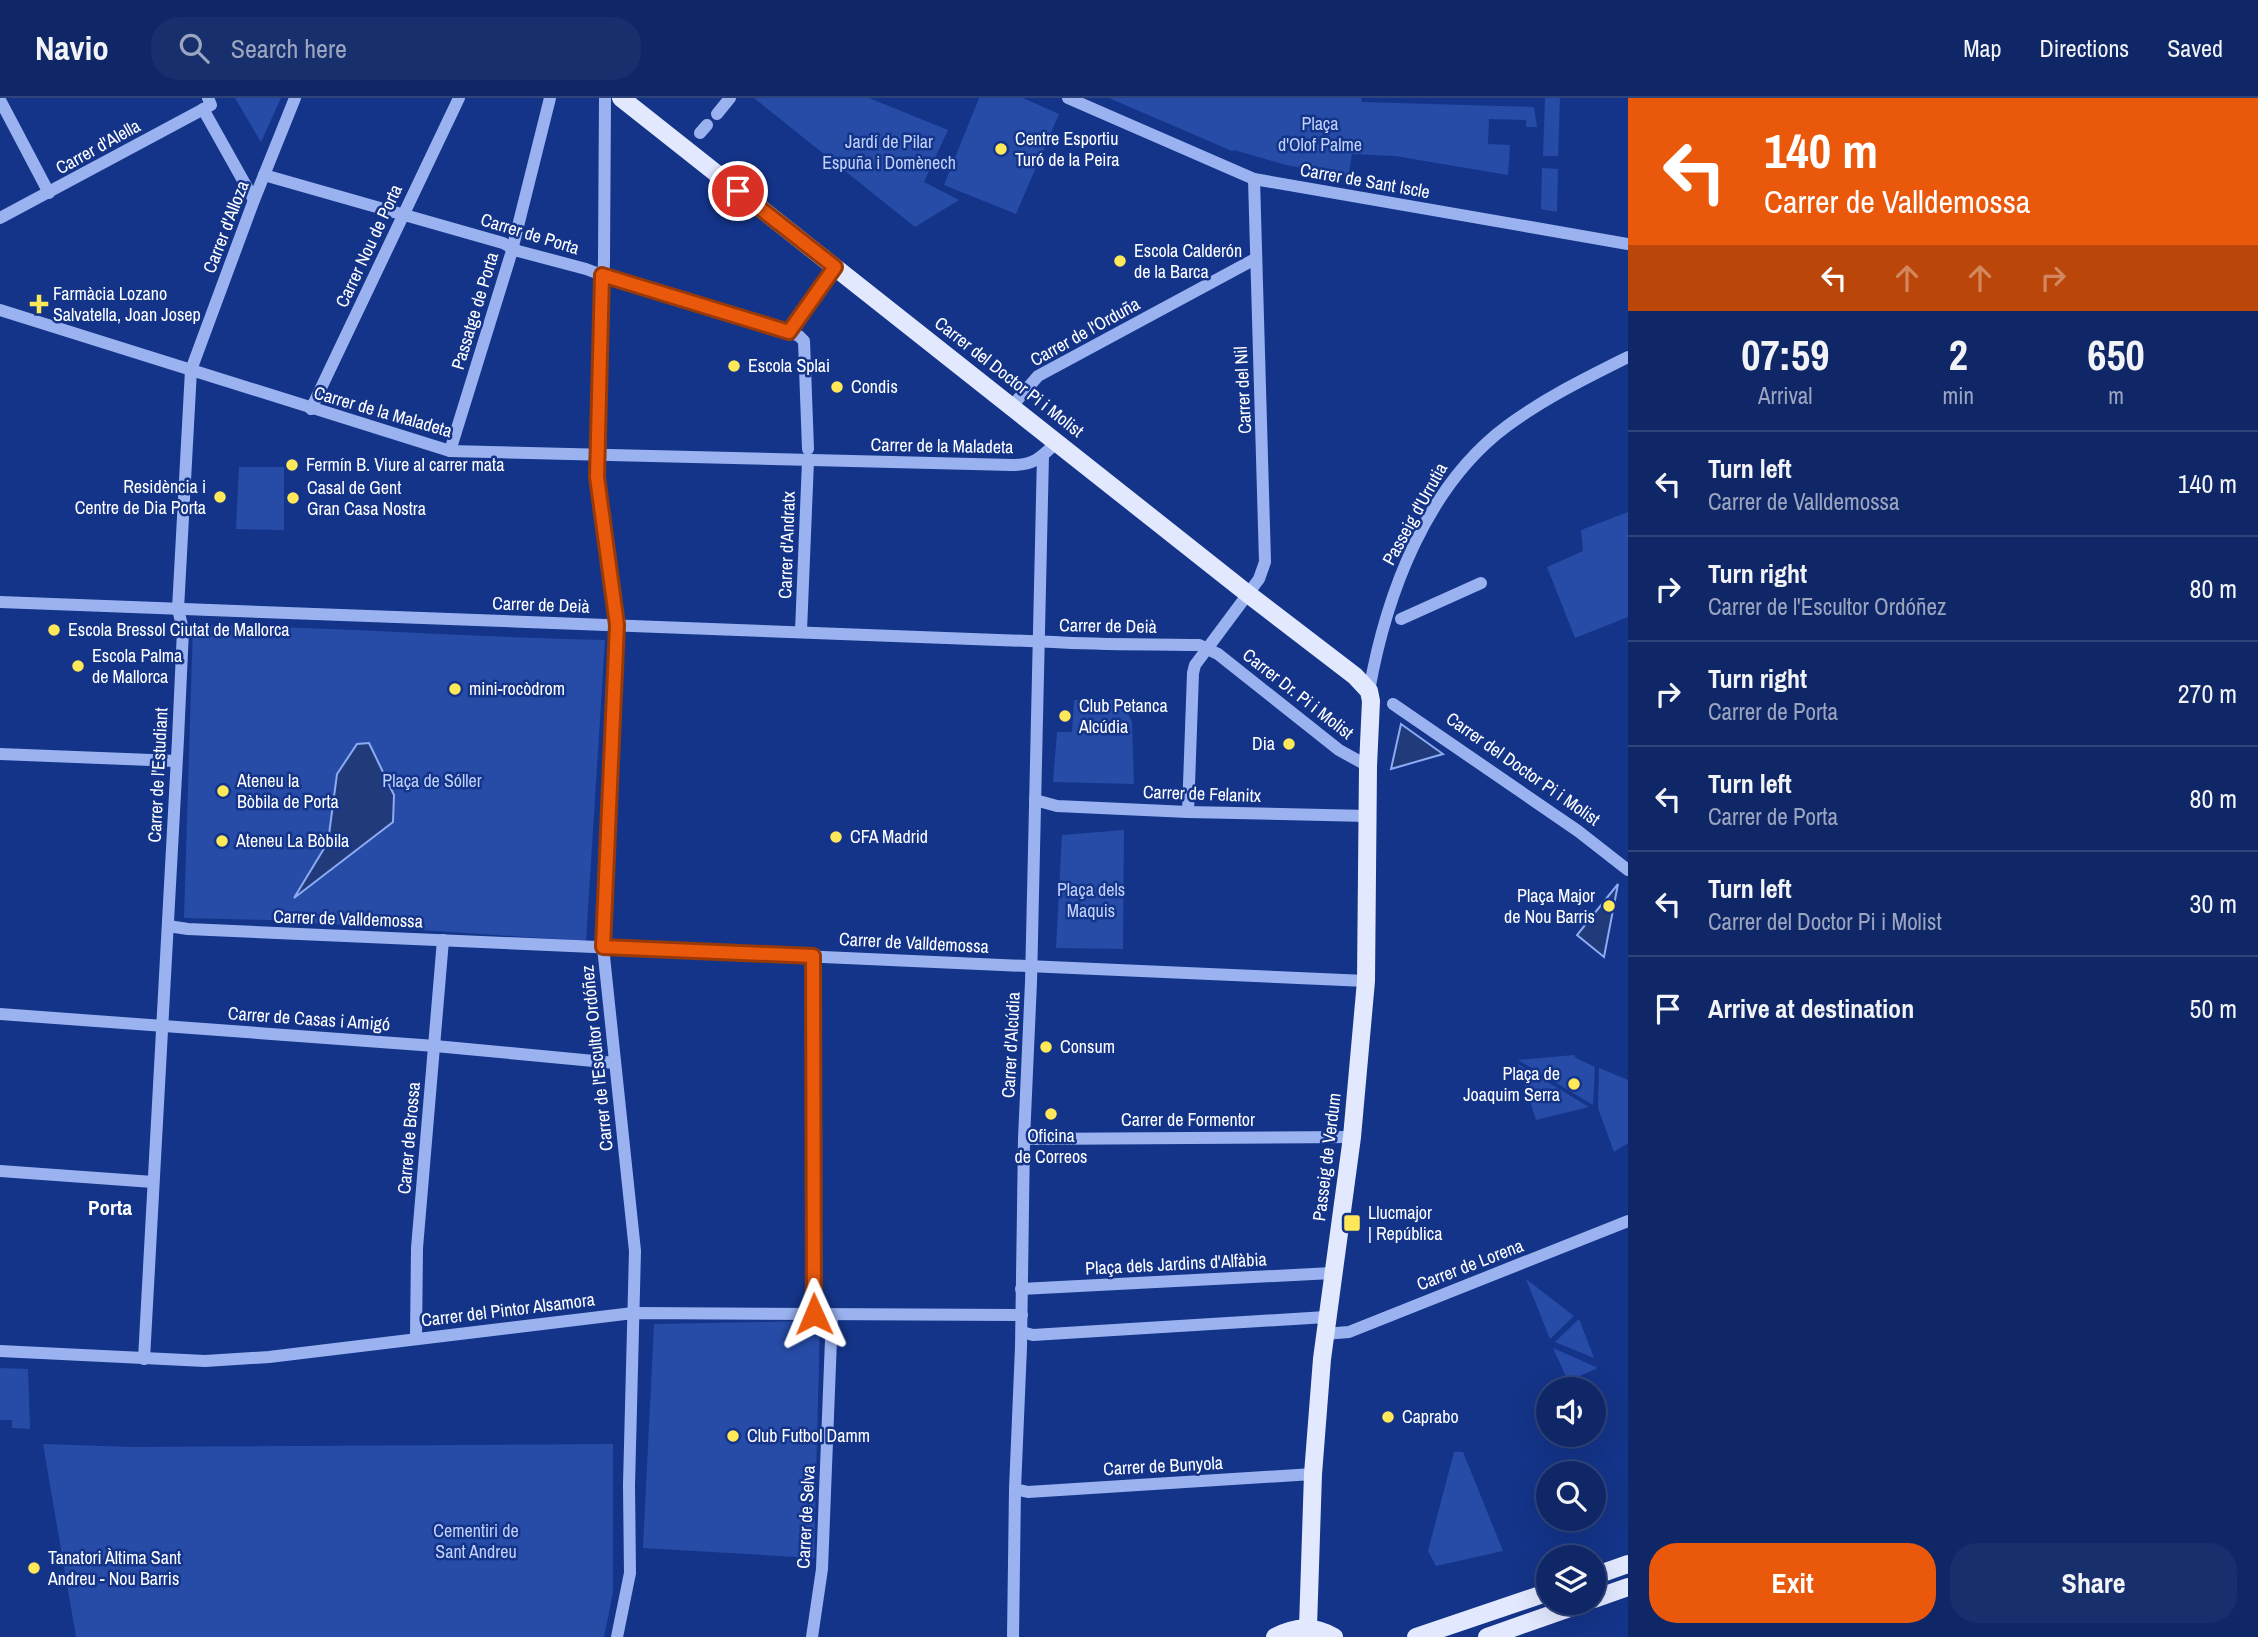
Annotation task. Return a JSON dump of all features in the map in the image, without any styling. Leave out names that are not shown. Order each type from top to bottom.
[{"type":"main road","name":"Carrer del Doctor Pi i Molist","points":[[621,98],[1355,676],[1369,691]]},
{"type":"main road","name":"Passeig de Verdum","points":[[1308,1627],[1313,1474],[1325,1326],[1352,1137],[1366,981],[1371,701],[1369,691]]},
{"type":"main road","points":[[1606,1571],[1628,1563]]},
{"type":"main road","points":[[1606,1595],[1628,1587]]},
{"type":"main road","points":[[1416,1637],[1536,1596]]},
{"type":"main road","points":[[1487,1637],[1550,1615]]},
{"type":"main road","points":[[1275,1637],[1294,1628],[1308,1627],[1334,1637]]},
{"type":"street","name":"Carrer d'Alloza","points":[[191,370],[295,98]]},
{"type":"street","name":"Carrer Nou de Porta","points":[[311,409],[459,98]]},
{"type":"street","name":"Passatge de Porta","points":[[450,451],[513,247],[550,98]]},
{"type":"street","name":"Carrer de l'Escultor Ordóñez","points":[[605,98],[597,477],[617,625],[603,947],[635,1251],[630,1573],[618,1637]]},
{"type":"street","points":[[717,114],[730,98]]},
{"type":"street","name":"Carrer de Sant Iscle","points":[[1068,98],[1254,179],[1628,244]]},
{"type":"street","points":[[0,100],[49,193]]},
{"type":"street","points":[[207,104],[254,200]]},
{"type":"street","name":"Carrer d'Alella","points":[[0,218],[207,104]]},
{"type":"street","name":"Carrer de Porta","points":[[264,175],[404,214],[789,332]]},
{"type":"street","name":"Carrer del Nil","points":[[1188,812],[1195,665],[1263,571],[1266,551],[1254,179]]},
{"type":"street","name":"Carrer de l'Orduña","points":[[1012,406],[1038,376],[1255,258]]},
{"type":"street","points":[[789,332],[835,267]]},
{"type":"street","name":"Carrer de la Maladeta","points":[[0,310],[450,451],[597,456],[808,455],[1028,465],[1044,455],[1057,442]]},
{"type":"street","name":"Carrer d'Andratx","points":[[789,332],[804,341],[808,455],[801,631]]},
{"type":"street","name":"Passeig d'Urrutia","points":[[1369,691],[1392,595],[1408,558],[1461,468],[1506,427],[1558,391],[1628,357]]},
{"type":"street","name":"Carrer de l'Estudiant","points":[[144,1359],[183,630],[178,609],[191,370]]},
{"type":"street","name":"Carrer d'Alcúdia","points":[[1013,1637],[1044,455]]},
{"type":"street","points":[[1401,619],[1481,583]]},
{"type":"street","name":"Carrer de Deià","points":[[0,602],[1040,642],[1199,645],[1208,648]]},
{"type":"street","name":"Carrer Dr. Pi i Molist","points":[[1208,648],[1339,750],[1368,766]]},
{"type":"street","name":"Carrer del Doctor Pi i Molist","points":[[1393,704],[1578,831],[1628,870]]},
{"type":"street","points":[[0,754],[176,761]]},
{"type":"street","name":"Carrer de Felanitx","points":[[1035,800],[1057,806],[1368,816]]},
{"type":"street","name":"Carrer de Valldemossa","points":[[168,926],[1366,981]]},
{"type":"street","name":"Carrer de Brossa","points":[[416,1338],[418,1248],[443,940]]},
{"type":"street","points":[[813,956],[814,1314]]},
{"type":"street","name":"Carrer de Casas i Amigó","points":[[0,1014],[161,1028],[435,1046],[615,1063]]},
{"type":"street","name":"Carrer de Formentor","points":[[1024,1139],[1352,1137]]},
{"type":"street","points":[[0,1171],[153,1182]]},
{"type":"street","name":"Carrer de Lorena","points":[[1325,1326],[1349,1332],[1628,1221]]},
{"type":"street","name":"Plaça dels Jardins d'Alfàbia","points":[[1021,1289],[1332,1273]]},
{"type":"street","name":"Carrer del Pintor Alsamora","points":[[0,1351],[205,1361],[269,1357],[633,1313],[1022,1315]]},
{"type":"street","name":"Carrer de Selva","points":[[812,1637],[822,1569],[832,1314]]},
{"type":"street","points":[[1022,1332],[1033,1335],[1325,1326]]},
{"type":"street","name":"Carrer de Bunyola","points":[[1015,1489],[1028,1492],[1313,1474]]},
{"type":"green space","points":[[235,98],[281,98],[261,142]]},
{"type":"green space","name":"Jardí de Pilar Espuña i Domènech","points":[[754,98],[869,98],[948,130],[924,182],[959,200],[915,227]]},
{"type":"green space","name":"Centre Esportiu Turó de la Peira","points":[[979,98],[1023,98],[1059,114],[1016,214],[944,185]]},
{"type":"green space","name":"Plaça d'Olof Palme","points":[[1109,98],[1361,98],[1362,102],[1534,107],[1537,127],[1526,127],[1526,120],[1489,119],[1488,144],[1510,145],[1508,175],[1395,156],[1352,154],[1348,177],[1232,151]]},
{"type":"green space","points":[[1545,98],[1560,98],[1558,156],[1543,156]]},
{"type":"green space","points":[[1542,168],[1558,169],[1557,212],[1541,209]]},
{"type":"green space","points":[[239,467],[284,467],[284,530],[236,529]]},
{"type":"green space","points":[[1628,512],[1628,617],[1575,638],[1547,567],[1583,551],[1581,530]]},
{"type":"green space","name":"Plaça de Sóller","points":[[193,625],[605,640],[586,941],[270,920],[184,918]]},
{"type":"green space","points":[[1074,700],[1122,700],[1132,722],[1134,784],[1053,782],[1057,732],[1072,732]]},
{"type":"green space","name":"Plaça dels Maquis","points":[[1124,830],[1123,949],[1056,948],[1062,835]]},
{"type":"green space","points":[[1574,1055],[1595,1067],[1593,1105],[1518,1060]]},
{"type":"green space","points":[[1518,1064],[1589,1107],[1536,1120]]},
{"type":"green space","points":[[1599,1068],[1628,1080],[1628,1143],[1614,1152],[1598,1108]]},
{"type":"green space","points":[[1526,1279],[1574,1316],[1550,1339]]},
{"type":"green space","points":[[1579,1319],[1594,1358],[1555,1342]]},
{"type":"green space","name":"Club Futbol Damm","points":[[820,1321],[814,1558],[643,1548],[654,1324]]},
{"type":"green space","points":[[1553,1348],[1598,1368],[1577,1377],[1566,1377]]},
{"type":"green space","points":[[0,1368],[28,1369],[30,1429],[12,1428],[12,1420],[0,1420]]},
{"type":"green space","name":"Cementiri de Sant Andreu","points":[[43,1444],[131,1447],[613,1444],[613,1593],[604,1637],[76,1637]]},
{"type":"green space","points":[[1454,1452],[1463,1452],[1503,1551],[1436,1566],[1428,1551]]},
{"type":"shaded area","points":[[1401,724],[1443,754],[1391,769]]},
{"type":"shaded area","points":[[369,743],[394,795],[393,822],[294,898],[328,842],[337,774],[357,744]]},
{"type":"shaded area","points":[[1618,884],[1604,957],[1577,935]]},
{"type":"place","name":"Centre Esportiu Turó de la Peira","points":[[1001,149]]},
{"type":"place","name":"Escola Calderón de la Barca","points":[[1120,261]]},
{"type":"place","name":"Farmàcia Lozano Salvatella, Joan Josep","points":[[39,304]]},
{"type":"place","name":"Escola Splai","points":[[734,366]]},
{"type":"place","name":"Condis","points":[[837,387]]},
{"type":"place","name":"Fermín B. Viure al carrer mata","points":[[292,465]]},
{"type":"place","name":"Residència i Centre de Dia Porta","points":[[220,497]]},
{"type":"place","name":"Casal de Gent Gran Casa Nostra","points":[[293,498]]},
{"type":"place","name":"Escola Bressol Ciutat de Mallorca","points":[[54,630]]},
{"type":"place","name":"Escola Palma de Mallorca","points":[[78,666]]},
{"type":"place","name":"mini-rocòdrom","points":[[455,689]]},
{"type":"place","name":"Club Petanca Alcúdia","points":[[1065,716]]},
{"type":"place","name":"Dia","points":[[1289,744]]},
{"type":"place","name":"Ateneu la Bòbila de Porta","points":[[223,791]]},
{"type":"place","name":"CFA Madrid","points":[[836,837]]},
{"type":"place","name":"Ateneu La Bòbila","points":[[222,841]]},
{"type":"place","name":"Plaça Major de Nou Barris","points":[[1609,906]]},
{"type":"place","name":"Consum","points":[[1046,1047]]},
{"type":"place","name":"Plaça de Joaquim Serra","points":[[1574,1084]]},
{"type":"place","name":"Oficina de Correos","points":[[1051,1114]]},
{"type":"place","name":"Llucmajor | República","points":[[1352,1223]]},
{"type":"place","name":"Caprabo","points":[[1388,1417]]},
{"type":"place","name":"Club Futbol Damm","points":[[733,1436]]},
{"type":"place","name":"Tanatori Àltima Sant Andreu - Nou Barris","points":[[34,1568]]},
{"type":"district","name":"Porta","points":[[110,1208]]},
{"type":"route","points":[[738,191],[835,267],[789,332],[602,275],[597,477],[617,625],[603,947],[813,956],[814,1314]]}]
